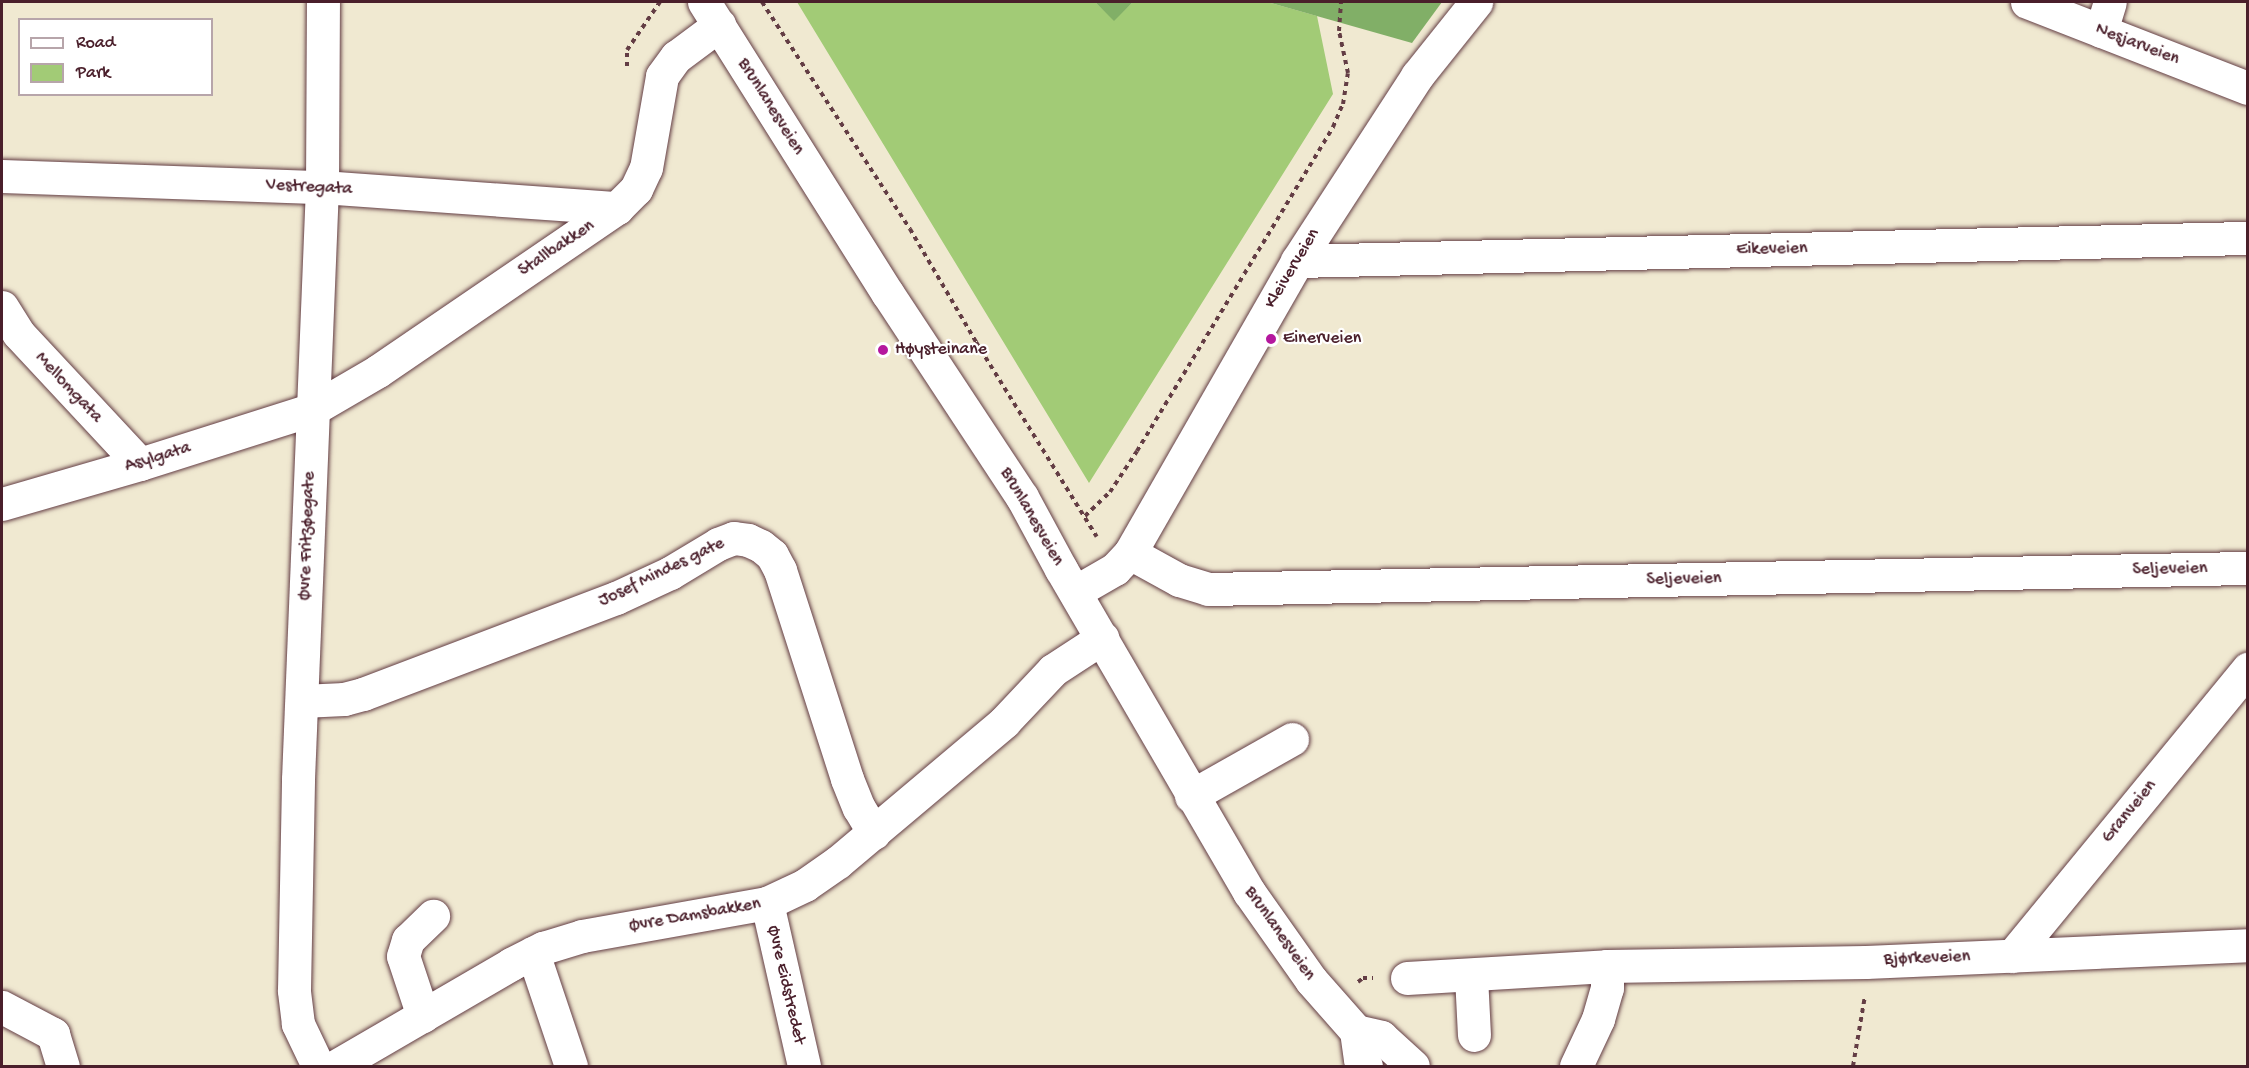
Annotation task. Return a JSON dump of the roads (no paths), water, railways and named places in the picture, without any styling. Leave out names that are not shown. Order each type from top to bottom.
[{"type":"street","name":"Øvre Fritzøegate","points":[[318,1066],[298,1024],[294,990],[298,779],[321,188],[323,2]]},
{"type":"street","name":"Kleiverveien","points":[[1075,592],[1115,569],[1130,553],[1296,261],[1417,76],[1476,2]]},
{"type":"street","name":"Nesjarveien","points":[[2027,2],[2106,16],[2247,88]]},
{"type":"street","name":"Stallbakken","points":[[313,409],[378,371],[617,208],[636,189],[646,168],[662,76],[711,13]]},
{"type":"street","name":"Brunlanesveien","points":[[711,13],[888,294],[1022,497],[1191,796],[1263,912],[1311,980],[1356,1031]]},
{"type":"street","name":"Vestregata","points":[[2,176],[321,188],[617,208]]},
{"type":"street","name":"Eikeveien","points":[[1296,261],[2247,238]]},
{"type":"street","name":"Mellomgata","points":[[2,307],[18,333],[140,464]]},
{"type":"street","name":"Asylgata","points":[[2,504],[140,464],[313,409]]},
{"type":"street","name":"Josef Mindes gate","points":[[302,701],[344,699],[363,694],[616,598],[670,573],[718,544],[734,538],[748,540],[761,546],[771,555],[780,570],[847,779],[859,808],[874,833]]},
{"type":"street","name":"Seljeveien","points":[[1130,553],[1179,580],[1208,589],[2247,568]]},
{"type":"street","name":"Øvre Damsbakken","points":[[336,1066],[533,953],[582,936],[767,903],[805,885],[874,833],[1004,722],[1053,670],[1102,638]]},
{"type":"street","name":"Granveien","points":[[2012,956],[2247,669]]},
{"type":"street","points":[[1191,796],[1292,739]]},
{"type":"street","name":"Øvre Eidstredet","points":[[767,903],[804,1066]]},
{"type":"street","points":[[423,1016],[402,956],[408,940],[434,916]]},
{"type":"street","name":"Bjørkeveien","points":[[1407,978],[1471,976],[1607,966],[2012,956],[2247,945]]},
{"type":"street","points":[[533,953],[571,1066]]},
{"type":"street","points":[[1576,1066],[1598,1019],[1607,988],[1607,966]]},
{"type":"street","points":[[1471,976],[1474,1035]]},
{"type":"street","points":[[2,1007],[54,1034],[63,1066]]},
{"type":"street","points":[[1366,1066],[1360,1059],[1356,1031],[1381,1037],[1413,1066]]},
{"type":"place","name":"Einerveien","points":[[1271,339]]},
{"type":"place","name":"Høysteinane","points":[[883,350]]}]
